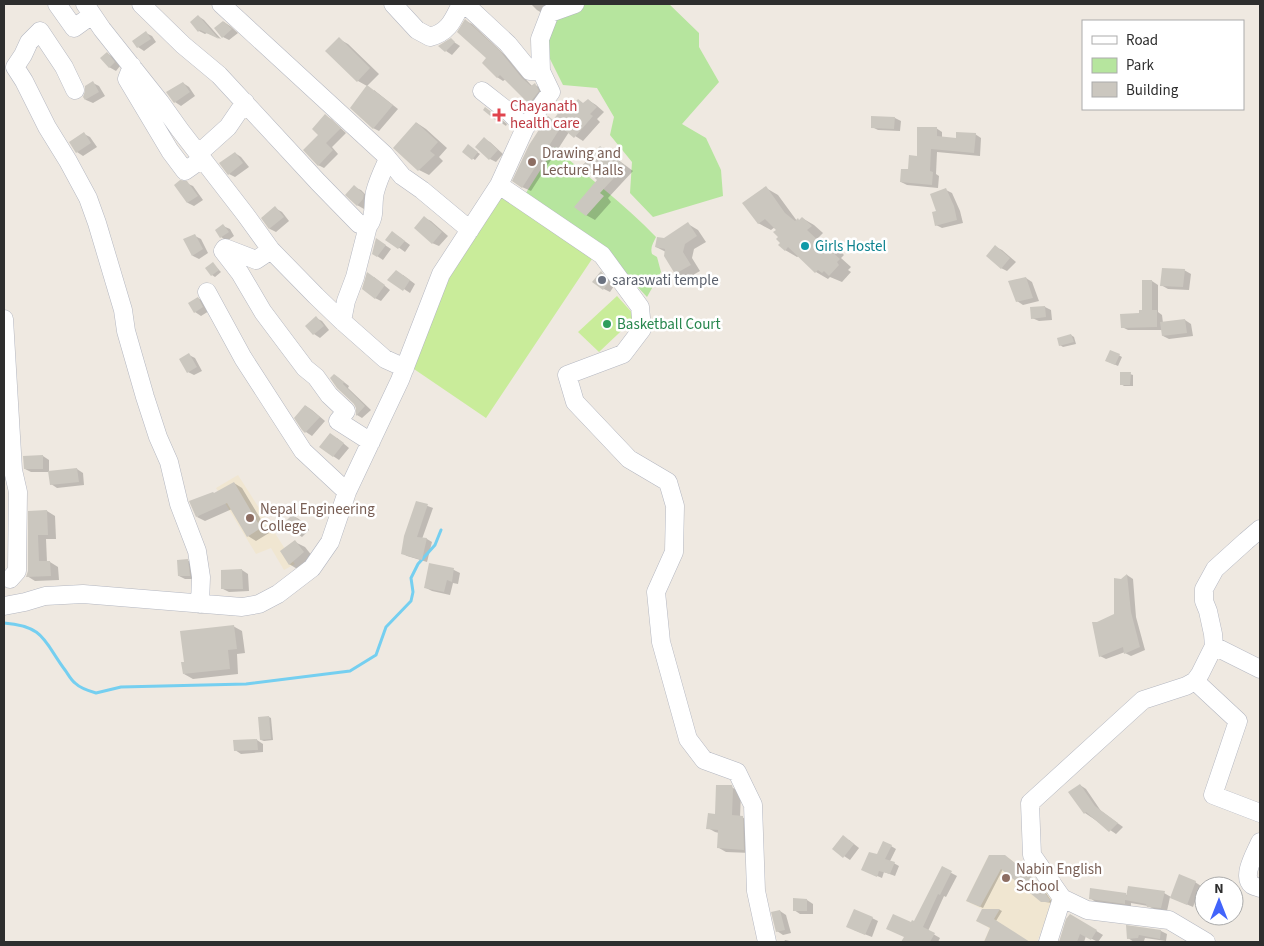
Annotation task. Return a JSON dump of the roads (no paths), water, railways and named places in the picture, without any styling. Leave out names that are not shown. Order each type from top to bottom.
[{"type":"street","points":[[57,4],[74,28],[89,9],[102,29],[132,66],[127,79],[170,151],[185,171],[228,127],[245,102]]},
{"type":"street","points":[[141,4],[183,45],[219,75],[359,224],[368,226]]},
{"type":"street","points":[[221,4],[384,154],[402,176],[470,230]]},
{"type":"street","points":[[393,4],[418,30],[430,37],[439,34],[448,27],[461,4]]},
{"type":"street","points":[[465,4],[508,44],[530,71],[541,71]]},
{"type":"street","points":[[4,606],[45,596],[83,594],[242,607],[259,604],[278,594],[312,568],[330,542],[347,492],[404,368],[441,274],[499,185],[525,128],[551,92],[541,71],[540,39],[550,13],[574,4]]},
{"type":"street","points":[[75,90],[64,67],[40,31],[29,42],[15,66],[47,127],[88,198],[94,215],[123,310],[126,331],[145,397],[158,438],[169,462],[179,504],[197,551],[201,577],[200,604]]},
{"type":"street","points":[[482,91],[510,113],[525,128]]},
{"type":"street","points":[[200,157],[271,250],[342,321],[385,359],[404,368]]},
{"type":"street","points":[[342,321],[368,226],[372,221],[374,193],[388,159]]},
{"type":"street","points":[[499,185],[602,255],[640,306],[642,330],[623,354],[566,376],[575,402],[629,459],[668,482],[675,506],[674,552],[656,592],[661,642],[688,739],[704,760],[737,772],[754,805],[756,891],[767,942]]},
{"type":"street","points":[[271,250],[256,260],[225,248],[224,251],[240,273],[263,312],[305,368],[316,377],[329,395],[346,410],[338,421],[371,442]]},
{"type":"street","points":[[206,292],[243,358],[303,451],[347,492]]},
{"type":"street","points":[[4,319],[9,470],[18,492],[17,571],[7,575],[25,602]]},
{"type":"street","points":[[1206,942],[1169,920],[1087,910],[1062,898],[1032,855],[1030,803],[1143,700],[1186,686],[1195,681],[1214,646],[1210,619],[1204,601],[1204,588],[1215,570],[1260,529]]},
{"type":"street","points":[[1214,646],[1260,669]]},
{"type":"street","points":[[1195,681],[1238,721],[1213,795],[1260,813]]},
{"type":"street","points":[[1260,842],[1248,871],[1248,879],[1252,885],[1260,888]]},
{"type":"street","points":[[1048,942],[1062,898]]},
{"type":"waterway","points":[[4,623],[18,625],[36,632],[42,637],[74,682],[82,688],[96,693],[121,687],[246,684],[350,671],[376,655],[386,627],[411,601],[413,592],[411,578],[418,564],[435,545],[441,530]]},
{"type":"place","name":"Chayanath health care","points":[[499,115]]},
{"type":"place","name":"Drawing and Lecture Halls","points":[[532,162]]},
{"type":"place","name":"Girls Hostel","points":[[805,246]]},
{"type":"place","name":"saraswati temple","points":[[602,280]]},
{"type":"place","name":"Basketball Court","points":[[607,324]]},
{"type":"place","name":"Nepal Engineering College","points":[[250,518]]},
{"type":"place","name":"Nabin English School","points":[[1006,878]]}]
